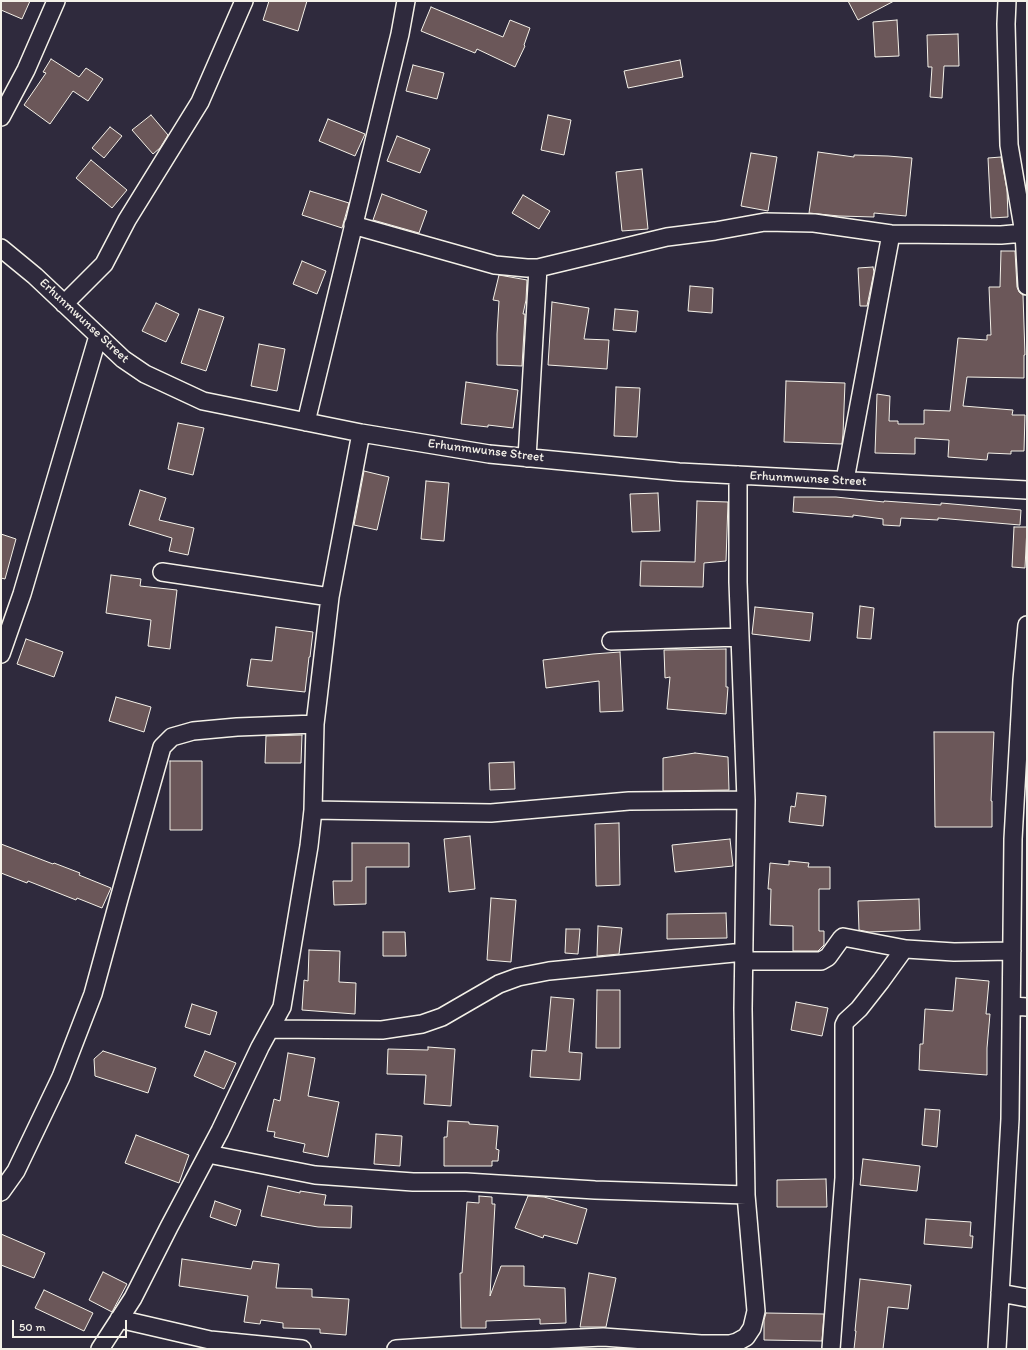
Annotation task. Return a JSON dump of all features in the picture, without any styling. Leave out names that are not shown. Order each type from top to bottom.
[{"type":"street","points":[[1,117],[26,70],[56,1]]},
{"type":"street","points":[[64,304],[104,264],[127,220],[200,102],[244,1]]},
{"type":"street","points":[[306,422],[400,34],[406,1]]},
{"type":"street","points":[[1007,1],[1006,24],[1009,145],[1024,233],[1027,286]]},
{"type":"street","points":[[353,224],[495,264],[538,268],[667,237],[715,231],[765,222],[814,223],[891,234],[1001,235],[1024,233]]},
{"type":"street","points":[[845,480],[891,234]]},
{"type":"street","name":"Erhunmwunse Street","points":[[1,248],[35,276],[123,359],[145,374],[203,401],[361,433],[489,454],[679,472],[1027,490]]},
{"type":"street","points":[[527,458],[538,268]]},
{"type":"street","points":[[1,654],[22,594],[98,336]]},
{"type":"street","points":[[100,1349],[133,1298],[169,1226],[220,1131],[260,1047],[282,1007],[309,846],[313,810],[315,724],[330,597],[361,433]]},
{"type":"street","points":[[396,1349],[603,1337],[700,1344],[730,1344],[746,1337],[752,1328],[756,1311],[746,1195],[743,1009],[746,800],[738,582],[738,475]]},
{"type":"street","points":[[162,572],[330,597]]},
{"type":"street","points":[[997,1349],[1010,1119],[1019,1007],[1012,951],[1020,841],[1027,625]]},
{"type":"street","points":[[611,641],[740,637]]},
{"type":"street","points":[[1,1192],[16,1171],[61,1077],[93,994],[162,747],[172,737],[193,731],[237,727],[315,724]]},
{"type":"street","points":[[313,810],[491,813],[629,801],[746,800]]},
{"type":"street","points":[[271,1028],[382,1030],[422,1024],[442,1017],[499,984],[518,976],[549,971],[744,956],[821,961],[828,957],[843,937],[906,949],[954,952],[1012,951]]},
{"type":"street","points":[[831,1349],[844,1178],[844,1026],[846,1021],[859,1009],[902,952],[906,949]]},
{"type":"street","points":[[208,1154],[322,1176],[413,1182],[466,1182],[595,1190],[746,1195]]},
{"type":"street","points":[[1000,1293],[1027,1298]]},
{"type":"street","points":[[119,1319],[210,1340],[302,1349]]},
{"type":"building","points":[[1,1],[30,1],[22,19],[1,10]]},
{"type":"building","points":[[269,1],[307,1],[298,31],[263,20]]},
{"type":"building","points":[[848,1],[894,1],[858,20]]},
{"type":"building","points":[[431,7],[503,37],[510,20],[530,28],[524,45],[525,46],[515,67],[477,49],[475,53],[421,31]]},
{"type":"building","points":[[897,20],[899,56],[875,57],[873,22]]},
{"type":"building","points":[[958,34],[959,66],[944,66],[942,98],[930,97],[932,67],[928,67],[927,35]]},
{"type":"building","points":[[51,59],[79,77],[86,68],[103,79],[88,101],[73,91],[50,124],[24,105],[46,73],[43,72]]},
{"type":"building","points":[[680,60],[683,77],[628,88],[624,71]]},
{"type":"building","points":[[413,65],[444,73],[437,99],[406,91]]},
{"type":"building","points":[[151,115],[168,135],[160,148],[153,154],[132,130]]},
{"type":"building","points":[[548,115],[571,120],[564,155],[541,150]]},
{"type":"building","points":[[328,119],[365,134],[355,156],[319,141]]},
{"type":"building","points":[[110,127],[122,136],[104,158],[92,148]]},
{"type":"building","points":[[397,136],[430,149],[420,173],[387,161]]},
{"type":"building","points":[[818,152],[854,157],[854,155],[912,158],[906,216],[874,213],[874,217],[839,216],[809,213]]},
{"type":"building","points":[[751,153],[777,157],[768,211],[741,206]]},
{"type":"building","points":[[1001,157],[1007,190],[1008,217],[991,218],[988,158]]},
{"type":"building","points":[[91,160],[127,190],[112,208],[76,178]]},
{"type":"building","points":[[642,169],[648,229],[622,231],[616,172]]},
{"type":"building","points":[[310,191],[349,203],[342,228],[302,215]]},
{"type":"building","points":[[382,194],[427,211],[419,233],[373,220]]},
{"type":"building","points":[[523,195],[550,211],[539,229],[512,213]]},
{"type":"building","points":[[1001,251],[1015,251],[1017,287],[1019,292],[1023,295],[1025,355],[1024,378],[967,377],[963,406],[1013,410],[1012,415],[1025,415],[1024,451],[1011,451],[1011,454],[988,453],[987,460],[948,457],[949,440],[915,438],[915,454],[875,453],[877,394],[890,396],[889,421],[898,421],[898,424],[924,424],[924,410],[950,411],[958,338],[987,340],[987,335],[991,335],[989,287],[1000,287]]},
{"type":"building","points":[[302,261],[326,271],[317,294],[293,284]]},
{"type":"building","points":[[873,267],[874,272],[867,306],[860,306],[858,268]]},
{"type":"building","points":[[499,275],[527,280],[526,300],[523,314],[525,314],[522,366],[497,365],[499,301],[493,300]]},
{"type":"building","points":[[690,286],[713,288],[712,313],[688,311]]},
{"type":"building","points":[[552,302],[589,308],[584,339],[609,340],[607,369],[548,365]]},
{"type":"building","points":[[156,303],[179,314],[166,342],[142,331]]},
{"type":"building","points":[[199,309],[224,317],[206,371],[181,363]]},
{"type":"building","points":[[615,309],[638,311],[636,332],[613,330]]},
{"type":"building","points":[[259,344],[285,349],[277,391],[251,386]]},
{"type":"building","points":[[786,381],[845,383],[842,444],[784,442]]},
{"type":"building","points":[[466,382],[518,390],[513,428],[461,424]]},
{"type":"building","points":[[616,387],[640,388],[637,437],[614,436]]},
{"type":"building","points":[[178,423],[204,428],[193,475],[168,469]]},
{"type":"building","points":[[364,471],[389,477],[377,530],[354,525]]},
{"type":"building","points":[[426,481],[449,483],[444,541],[421,539]]},
{"type":"building","points":[[140,490],[166,498],[159,520],[194,528],[188,555],[169,551],[172,538],[129,525]]},
{"type":"building","points":[[658,493],[660,531],[632,532],[630,494]]},
{"type":"building","points":[[794,497],[836,497],[884,502],[941,505],[941,503],[1021,510],[1020,525],[938,518],[938,520],[901,518],[900,526],[883,525],[883,519],[853,515],[853,517],[793,512]]},
{"type":"building","points":[[697,501],[728,502],[726,561],[704,563],[703,587],[640,586],[641,561],[695,562]]},
{"type":"building","points":[[1014,527],[1027,527],[1025,568],[1012,567]]},
{"type":"building","points":[[1,534],[16,539],[5,579],[1,578]]},
{"type":"building","points":[[111,575],[141,579],[140,586],[177,590],[170,649],[148,646],[151,620],[106,613]]},
{"type":"building","points":[[860,606],[874,608],[871,639],[857,638]]},
{"type":"building","points":[[755,607],[813,613],[810,641],[752,634]]},
{"type":"building","points":[[276,627],[313,632],[305,692],[247,686],[251,659],[272,661]]},
{"type":"building","points":[[26,639],[63,652],[54,677],[17,664]]},
{"type":"building","points":[[726,649],[726,687],[728,687],[726,714],[667,709],[670,677],[665,678],[664,650]]},
{"type":"building","points":[[620,652],[623,711],[600,712],[599,681],[546,688],[543,660]]},
{"type":"building","points":[[116,697],[151,707],[144,732],[109,721]]},
{"type":"building","points":[[934,732],[994,732],[991,801],[992,827],[935,827]]},
{"type":"building","points":[[302,735],[301,763],[265,763],[266,736]]},
{"type":"building","points":[[695,753],[728,757],[729,790],[663,791],[663,758]]},
{"type":"building","points":[[170,761],[202,761],[202,830],[170,830]]},
{"type":"building","points":[[514,762],[515,789],[490,790],[489,763]]},
{"type":"building","points":[[797,793],[826,796],[823,826],[789,822],[791,806],[795,807]]},
{"type":"building","points":[[619,823],[620,885],[596,886],[595,824]]},
{"type":"building","points":[[470,836],[475,889],[449,892],[444,839]]},
{"type":"building","points":[[730,839],[733,866],[675,872],[672,845]]},
{"type":"building","points":[[352,843],[409,843],[409,867],[366,867],[366,904],[334,905],[333,881],[352,881]]},
{"type":"building","points":[[1,844],[80,873],[79,875],[111,888],[102,908],[77,898],[76,900],[28,881],[27,883],[1,873]]},
{"type":"building","points":[[789,861],[809,863],[808,867],[830,867],[830,889],[819,889],[819,931],[824,931],[824,945],[818,951],[793,951],[793,926],[770,925],[771,889],[768,889],[770,863],[789,865]]},
{"type":"building","points":[[491,898],[516,900],[511,962],[487,960]]},
{"type":"building","points":[[919,899],[920,930],[869,932],[859,930],[858,901]]},
{"type":"building","points":[[726,913],[727,938],[667,939],[667,914]]},
{"type":"building","points":[[598,926],[622,928],[619,954],[597,956]]},
{"type":"building","points":[[566,929],[580,929],[578,954],[565,953]]},
{"type":"building","points":[[383,932],[405,932],[406,956],[383,956]]},
{"type":"building","points":[[309,950],[340,951],[339,982],[356,983],[355,1014],[302,1010],[304,980],[308,981]]},
{"type":"building","points":[[956,978],[989,981],[986,1014],[990,1014],[987,1048],[987,1075],[919,1070],[920,1044],[923,1044],[925,1009],[953,1011]]},
{"type":"building","points":[[597,990],[620,990],[620,1048],[596,1048]]},
{"type":"building","points":[[551,997],[574,999],[569,1052],[582,1053],[580,1080],[530,1077],[532,1050],[546,1051]]},
{"type":"building","points":[[796,1002],[828,1008],[822,1036],[791,1030]]},
{"type":"building","points":[[192,1004],[217,1012],[210,1035],[185,1027]]},
{"type":"building","points":[[428,1047],[455,1049],[451,1106],[424,1104],[426,1075],[387,1074],[388,1049],[428,1050]]},
{"type":"building","points":[[103,1051],[156,1068],[148,1093],[95,1076],[94,1059]]},
{"type":"building","points":[[205,1051],[236,1063],[224,1089],[194,1076]]},
{"type":"building","points":[[288,1053],[315,1058],[308,1096],[339,1102],[328,1157],[303,1152],[305,1144],[274,1137],[275,1132],[267,1131],[274,1099],[280,1101]]},
{"type":"building","points":[[925,1109],[940,1110],[937,1147],[922,1145]]},
{"type":"building","points":[[448,1121],[498,1126],[496,1149],[499,1150],[498,1161],[492,1161],[492,1166],[444,1166],[444,1137],[447,1137]]},
{"type":"building","points":[[376,1134],[402,1136],[400,1166],[374,1164]]},
{"type":"building","points":[[136,1135],[189,1155],[179,1183],[125,1163]]},
{"type":"building","points":[[863,1159],[920,1166],[917,1191],[860,1185]]},
{"type":"building","points":[[826,1179],[827,1207],[777,1207],[777,1180]]},
{"type":"building","points":[[268,1186],[300,1193],[300,1191],[326,1195],[324,1205],[352,1206],[351,1228],[318,1227],[261,1216]]},
{"type":"building","points":[[479,1196],[492,1197],[492,1204],[495,1204],[490,1296],[501,1266],[524,1266],[524,1286],[565,1288],[566,1323],[540,1324],[540,1319],[486,1321],[486,1328],[461,1328],[460,1273],[462,1273],[467,1202],[479,1203]]},
{"type":"building","points":[[528,1196],[544,1197],[587,1209],[577,1244],[544,1235],[543,1238],[515,1228]]},
{"type":"building","points":[[215,1201],[241,1210],[236,1226],[210,1217]]},
{"type":"building","points":[[926,1219],[971,1222],[970,1236],[973,1236],[972,1248],[924,1244]]},
{"type":"building","points":[[1,1234],[45,1253],[34,1278],[1,1265]]},
{"type":"building","points":[[182,1259],[251,1269],[253,1261],[279,1264],[276,1288],[312,1289],[312,1297],[349,1299],[346,1335],[320,1333],[320,1329],[283,1328],[283,1323],[261,1320],[260,1324],[244,1322],[248,1296],[179,1286]]},
{"type":"building","points":[[103,1272],[127,1284],[112,1312],[89,1300]]},
{"type":"building","points":[[589,1273],[616,1278],[606,1327],[580,1327]]},
{"type":"building","points":[[860,1279],[911,1285],[908,1309],[888,1307],[883,1349],[854,1349]]},
{"type":"building","points":[[44,1290],[93,1313],[84,1331],[35,1308]]},
{"type":"building","points":[[766,1313],[824,1314],[822,1341],[764,1340],[764,1320]]}]
